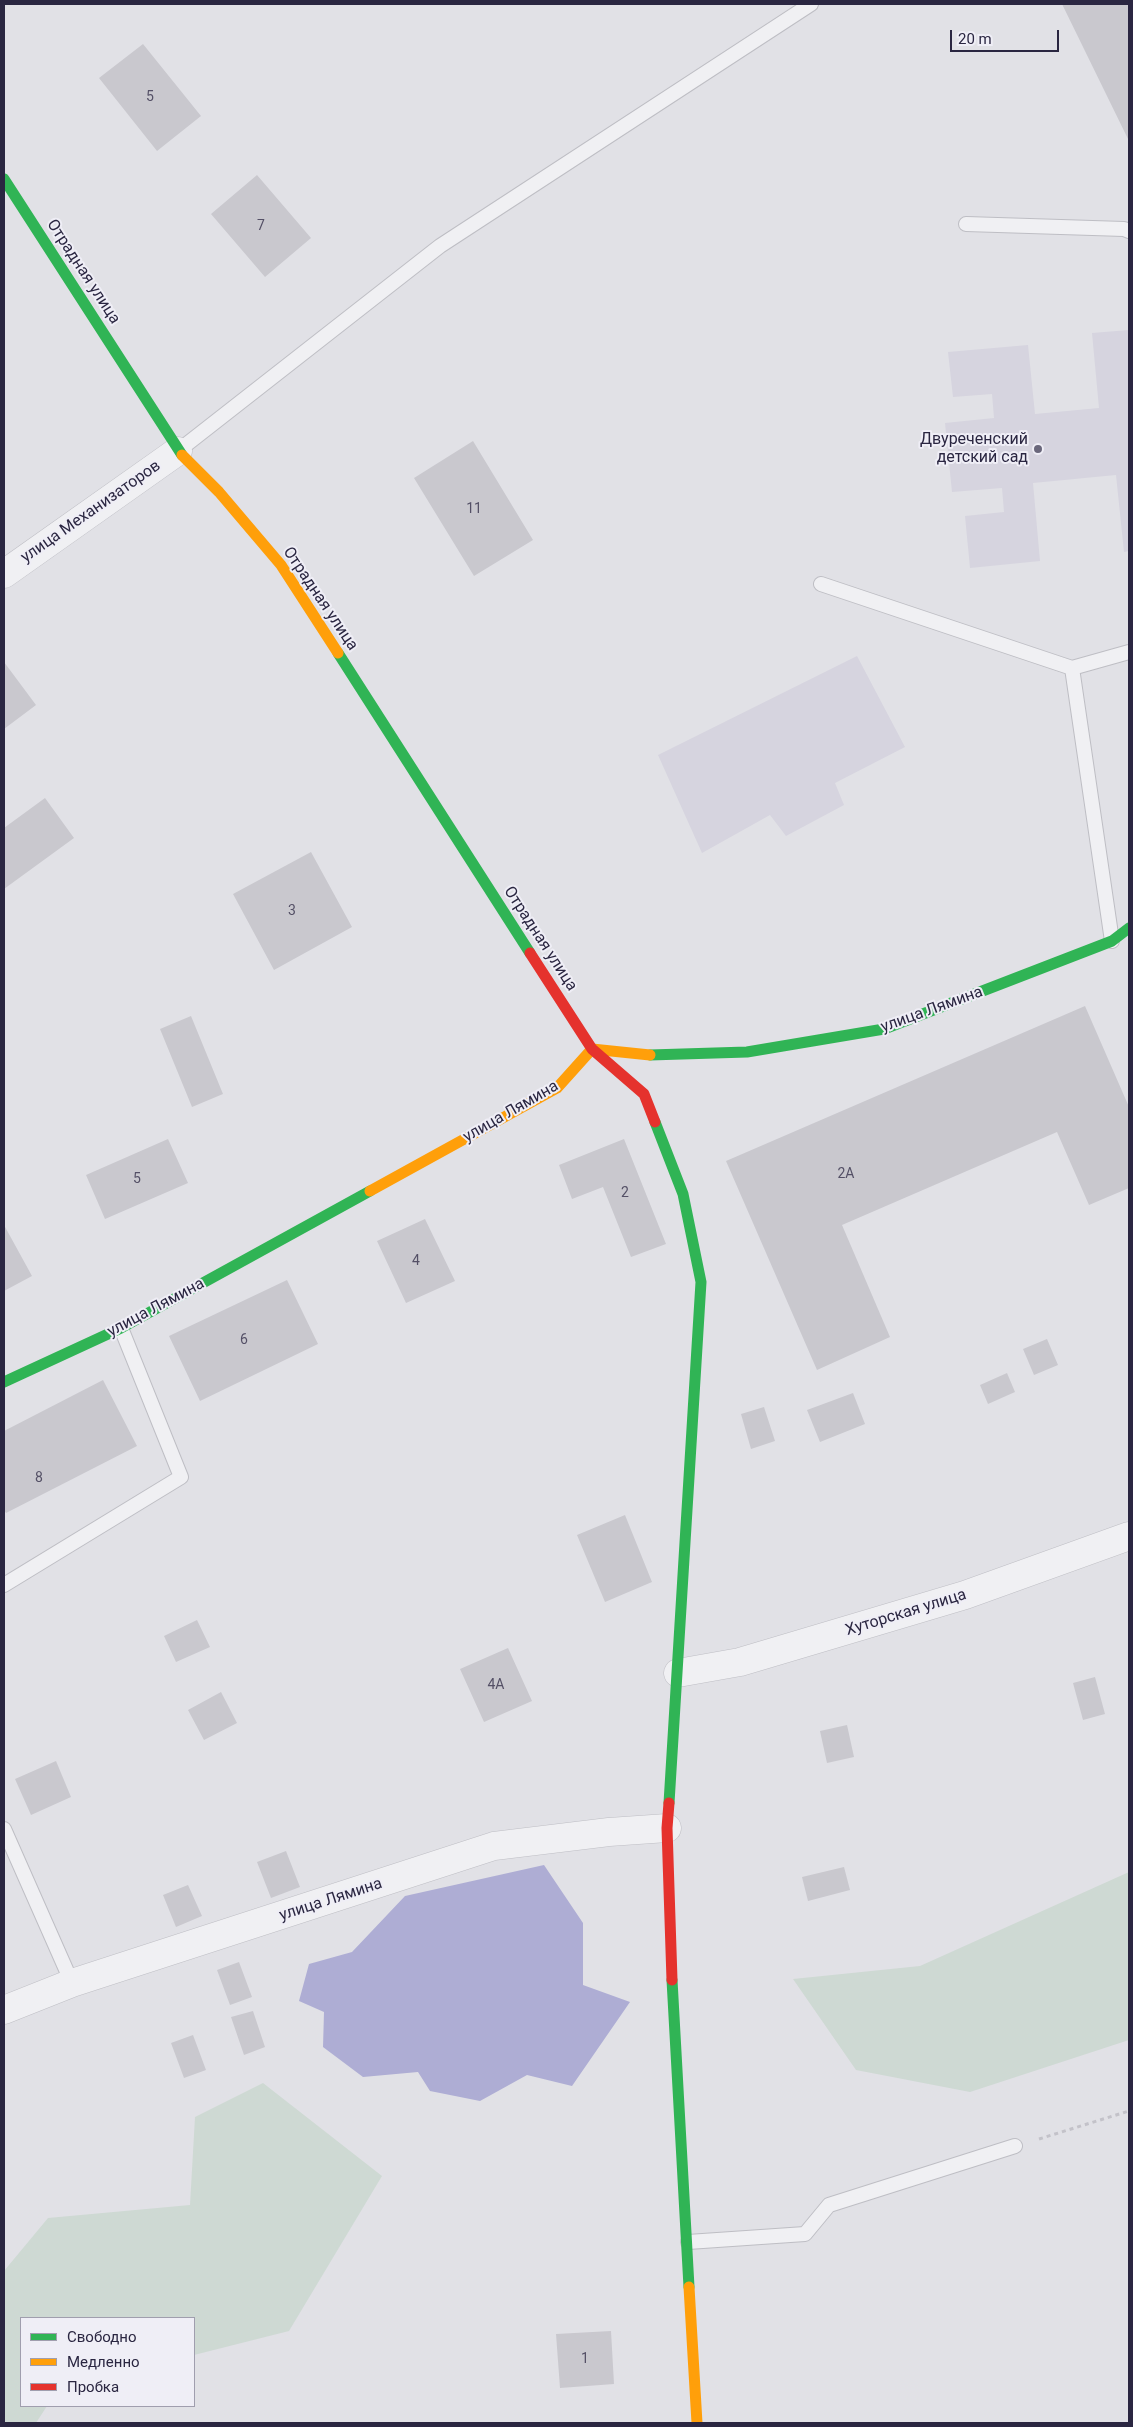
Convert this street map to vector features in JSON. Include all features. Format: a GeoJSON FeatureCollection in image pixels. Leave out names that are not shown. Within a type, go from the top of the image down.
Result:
{"type":"FeatureCollection","features":[{"type":"Feature","properties":{"kind":"street","name":"Отрадная улица"},"geometry":{"type":"LineString","coordinates":[[4,179],[178,451],[219,492],[280,565],[592,1049],[644,1094],[682,1194],[701,1282],[667,1828],[672,1982],[698,2423]]}},
{"type":"Feature","properties":{"kind":"street","name":"улица Механизаторов"},"geometry":{"type":"LineString","coordinates":[[4,574],[178,451]]}},
{"type":"Feature","properties":{"kind":"street","name":"улица Лямина"},"geometry":{"type":"LineString","coordinates":[[4,1382],[121,1328],[557,1088],[592,1049],[651,1055],[747,1052],[884,1029],[1112,941],[1129,928]]}},
{"type":"Feature","properties":{"kind":"street","name":"Хуторская улица"},"geometry":{"type":"LineString","coordinates":[[678,1673],[740,1662],[965,1596],[1129,1536]]}},
{"type":"Feature","properties":{"kind":"street","name":"улица Лямина"},"geometry":{"type":"LineString","coordinates":[[4,2010],[72,1983],[494,1846],[609,1832],[667,1828]]}},
{"type":"Feature","properties":{"kind":"lane"},"geometry":{"type":"LineString","coordinates":[[178,451],[440,246],[811,4]]}},
{"type":"Feature","properties":{"kind":"lane"},"geometry":{"type":"LineString","coordinates":[[966,224],[1129,231]]}},
{"type":"Feature","properties":{"kind":"lane"},"geometry":{"type":"LineString","coordinates":[[821,584],[1072,668],[1129,652]]}},
{"type":"Feature","properties":{"kind":"lane"},"geometry":{"type":"LineString","coordinates":[[1072,668],[1112,941]]}},
{"type":"Feature","properties":{"kind":"lane"},"geometry":{"type":"LineString","coordinates":[[4,1585],[181,1477],[121,1328]]}},
{"type":"Feature","properties":{"kind":"lane"},"geometry":{"type":"LineString","coordinates":[[4,1829],[72,1983]]}},
{"type":"Feature","properties":{"kind":"lane"},"geometry":{"type":"LineString","coordinates":[[688,2242],[805,2234],[829,2205],[1014,2146]]}},
{"type":"Feature","properties":{"kind":"path"},"geometry":{"type":"LineString","coordinates":[[1014,2146],[1129,2112]]}},
{"type":"Feature","properties":{"kind":"shaded area","name":"Двуреченский детский сад"},"geometry":{"type":"Polygon","coordinates":[[[1129,330],[1129,551],[1124,552],[1116,475],[1033,483],[1040,561],[970,568],[965,516],[1004,512],[1002,488],[952,492],[945,423],[994,418],[992,394],[953,397],[948,352],[1028,345],[1035,414],[1099,408],[1092,333],[1129,330]]]}},
{"type":"Feature","properties":{"kind":"shaded area"},"geometry":{"type":"Polygon","coordinates":[[[857,656],[905,747],[835,783],[844,805],[786,836],[770,815],[702,853],[658,755],[857,656]]]}},
{"type":"Feature","properties":{"kind":"shaded area"},"geometry":{"type":"Polygon","coordinates":[[[1129,1872],[1129,2040],[970,2092],[856,2070],[793,1979],[920,1966],[1129,1872]]]}},
{"type":"Feature","properties":{"kind":"shaded area"},"geometry":{"type":"Polygon","coordinates":[[[263,2083],[382,2176],[289,2331],[195,2355],[195,2317],[20,2317],[20,2407],[46,2407],[36,2423],[4,2423],[4,2271],[48,2218],[190,2205],[195,2117],[263,2083]]]}},
{"type":"Feature","properties":{"kind":"water"},"geometry":{"type":"Polygon","coordinates":[[[544,1865],[583,1923],[583,1985],[630,2002],[572,2086],[527,2075],[480,2101],[430,2091],[418,2072],[363,2077],[323,2047],[324,2012],[299,2001],[309,1964],[352,1952],[405,1896],[544,1865]]]}},
{"type":"Feature","properties":{"kind":"building"},"geometry":{"type":"Polygon","coordinates":[[[1062,4],[1129,4],[1129,141],[1062,4]]]}},
{"type":"Feature","properties":{"kind":"building"},"geometry":{"type":"Polygon","coordinates":[[[143,44],[201,116],[157,151],[99,78],[143,44]]]}},
{"type":"Feature","properties":{"kind":"building"},"geometry":{"type":"Polygon","coordinates":[[[257,175],[311,238],[265,277],[211,214],[257,175]]]}},
{"type":"Feature","properties":{"kind":"building"},"geometry":{"type":"Polygon","coordinates":[[[473,441],[533,540],[474,576],[414,478],[473,441]]]}},
{"type":"Feature","properties":{"kind":"building"},"geometry":{"type":"Polygon","coordinates":[[[4,662],[36,705],[4,729],[4,662]]]}},
{"type":"Feature","properties":{"kind":"building"},"geometry":{"type":"Polygon","coordinates":[[[45,798],[74,838],[4,889],[4,828],[45,798]]]}},
{"type":"Feature","properties":{"kind":"building"},"geometry":{"type":"Polygon","coordinates":[[[311,852],[352,927],[274,970],[233,894],[311,852]]]}},
{"type":"Feature","properties":{"kind":"building"},"geometry":{"type":"Polygon","coordinates":[[[1085,1006],[1129,1107],[1129,1188],[1089,1205],[1057,1132],[842,1225],[890,1337],[817,1370],[726,1161],[1085,1006]]]}},
{"type":"Feature","properties":{"kind":"building"},"geometry":{"type":"Polygon","coordinates":[[[191,1016],[223,1094],[192,1107],[160,1029],[191,1016]]]}},
{"type":"Feature","properties":{"kind":"building"},"geometry":{"type":"Polygon","coordinates":[[[168,1139],[188,1183],[105,1219],[86,1175],[168,1139]]]}},
{"type":"Feature","properties":{"kind":"building"},"geometry":{"type":"Polygon","coordinates":[[[624,1139],[666,1244],[631,1257],[603,1187],[572,1199],[559,1165],[624,1139]]]}},
{"type":"Feature","properties":{"kind":"building"},"geometry":{"type":"Polygon","coordinates":[[[425,1219],[455,1281],[406,1303],[377,1241],[425,1219]]]}},
{"type":"Feature","properties":{"kind":"building"},"geometry":{"type":"Polygon","coordinates":[[[4,1225],[32,1276],[4,1291],[4,1225]]]}},
{"type":"Feature","properties":{"kind":"building"},"geometry":{"type":"Polygon","coordinates":[[[287,1280],[318,1344],[200,1401],[169,1336],[287,1280]]]}},
{"type":"Feature","properties":{"kind":"building"},"geometry":{"type":"Polygon","coordinates":[[[1047,1339],[1058,1365],[1034,1375],[1023,1349],[1047,1339]]]}},
{"type":"Feature","properties":{"kind":"building"},"geometry":{"type":"Polygon","coordinates":[[[1007,1373],[1015,1392],[988,1404],[980,1385],[1007,1373]]]}},
{"type":"Feature","properties":{"kind":"building"},"geometry":{"type":"Polygon","coordinates":[[[103,1380],[137,1446],[6,1513],[4,1510],[4,1431],[103,1380]]]}},
{"type":"Feature","properties":{"kind":"building"},"geometry":{"type":"Polygon","coordinates":[[[853,1393],[865,1424],[820,1442],[807,1410],[853,1393]]]}},
{"type":"Feature","properties":{"kind":"building"},"geometry":{"type":"Polygon","coordinates":[[[764,1407],[775,1441],[751,1449],[741,1414],[764,1407]]]}},
{"type":"Feature","properties":{"kind":"building"},"geometry":{"type":"Polygon","coordinates":[[[625,1515],[652,1582],[605,1602],[577,1535],[625,1515]]]}},
{"type":"Feature","properties":{"kind":"building"},"geometry":{"type":"Polygon","coordinates":[[[197,1620],[210,1647],[176,1662],[164,1636],[197,1620]]]}},
{"type":"Feature","properties":{"kind":"building"},"geometry":{"type":"Polygon","coordinates":[[[508,1648],[532,1701],[484,1722],[460,1669],[508,1648]]]}},
{"type":"Feature","properties":{"kind":"building"},"geometry":{"type":"Polygon","coordinates":[[[1095,1677],[1105,1714],[1083,1720],[1073,1683],[1095,1677]]]}},
{"type":"Feature","properties":{"kind":"building"},"geometry":{"type":"Polygon","coordinates":[[[221,1692],[237,1723],[204,1740],[188,1710],[221,1692]]]}},
{"type":"Feature","properties":{"kind":"building"},"geometry":{"type":"Polygon","coordinates":[[[847,1725],[854,1757],[827,1763],[820,1731],[847,1725]]]}},
{"type":"Feature","properties":{"kind":"building"},"geometry":{"type":"Polygon","coordinates":[[[56,1761],[71,1797],[31,1815],[15,1779],[56,1761]]]}},
{"type":"Feature","properties":{"kind":"building"},"geometry":{"type":"Polygon","coordinates":[[[286,1851],[300,1887],[271,1898],[257,1862],[286,1851]]]}},
{"type":"Feature","properties":{"kind":"building"},"geometry":{"type":"Polygon","coordinates":[[[844,1867],[850,1890],[808,1901],[802,1877],[844,1867]]]}},
{"type":"Feature","properties":{"kind":"building"},"geometry":{"type":"Polygon","coordinates":[[[188,1885],[202,1916],[176,1927],[163,1895],[188,1885]]]}},
{"type":"Feature","properties":{"kind":"building"},"geometry":{"type":"Polygon","coordinates":[[[239,1962],[252,1997],[230,2005],[217,1970],[239,1962]]]}},
{"type":"Feature","properties":{"kind":"building"},"geometry":{"type":"Polygon","coordinates":[[[253,2011],[265,2047],[244,2055],[231,2017],[253,2011]]]}},
{"type":"Feature","properties":{"kind":"building"},"geometry":{"type":"Polygon","coordinates":[[[193,2035],[206,2070],[184,2078],[171,2043],[193,2035]]]}},
{"type":"Feature","properties":{"kind":"building"},"geometry":{"type":"Polygon","coordinates":[[[611,2331],[614,2384],[560,2388],[556,2334],[611,2331]]]}},
{"type":"Feature","properties":{"kind":"traffic: fast"},"geometry":{"type":"LineString","coordinates":[[4,179],[182,455]]}},
{"type":"Feature","properties":{"kind":"traffic: fast"},"geometry":{"type":"LineString","coordinates":[[338,653],[530,953]]}},
{"type":"Feature","properties":{"kind":"traffic: fast"},"geometry":{"type":"LineString","coordinates":[[650,1055],[747,1052],[884,1029],[1112,941],[1129,928]]}},
{"type":"Feature","properties":{"kind":"traffic: fast"},"geometry":{"type":"LineString","coordinates":[[655,1122],[683,1194],[701,1282],[669,1803]]}},
{"type":"Feature","properties":{"kind":"traffic: fast"},"geometry":{"type":"LineString","coordinates":[[4,1382],[121,1328],[370,1191]]}},
{"type":"Feature","properties":{"kind":"traffic: fast"},"geometry":{"type":"LineString","coordinates":[[672,1980],[689,2287]]}},
{"type":"Feature","properties":{"kind":"traffic: slow"},"geometry":{"type":"LineString","coordinates":[[182,455],[219,492],[281,565],[338,653]]}},
{"type":"Feature","properties":{"kind":"traffic: slow"},"geometry":{"type":"LineString","coordinates":[[370,1191],[557,1088],[592,1049],[650,1055]]}},
{"type":"Feature","properties":{"kind":"traffic: slow"},"geometry":{"type":"LineString","coordinates":[[689,2287],[697,2423]]}},
{"type":"Feature","properties":{"kind":"traffic: jam"},"geometry":{"type":"LineString","coordinates":[[530,953],[592,1049],[644,1094],[655,1122]]}},
{"type":"Feature","properties":{"kind":"traffic: jam"},"geometry":{"type":"LineString","coordinates":[[669,1803],[667,1828],[672,1980]]}},
{"type":"Feature","properties":{"kind":"place","name":"Двуреченский детский сад"},"geometry":{"type":"Point","coordinates":[1038,449]}}]}
